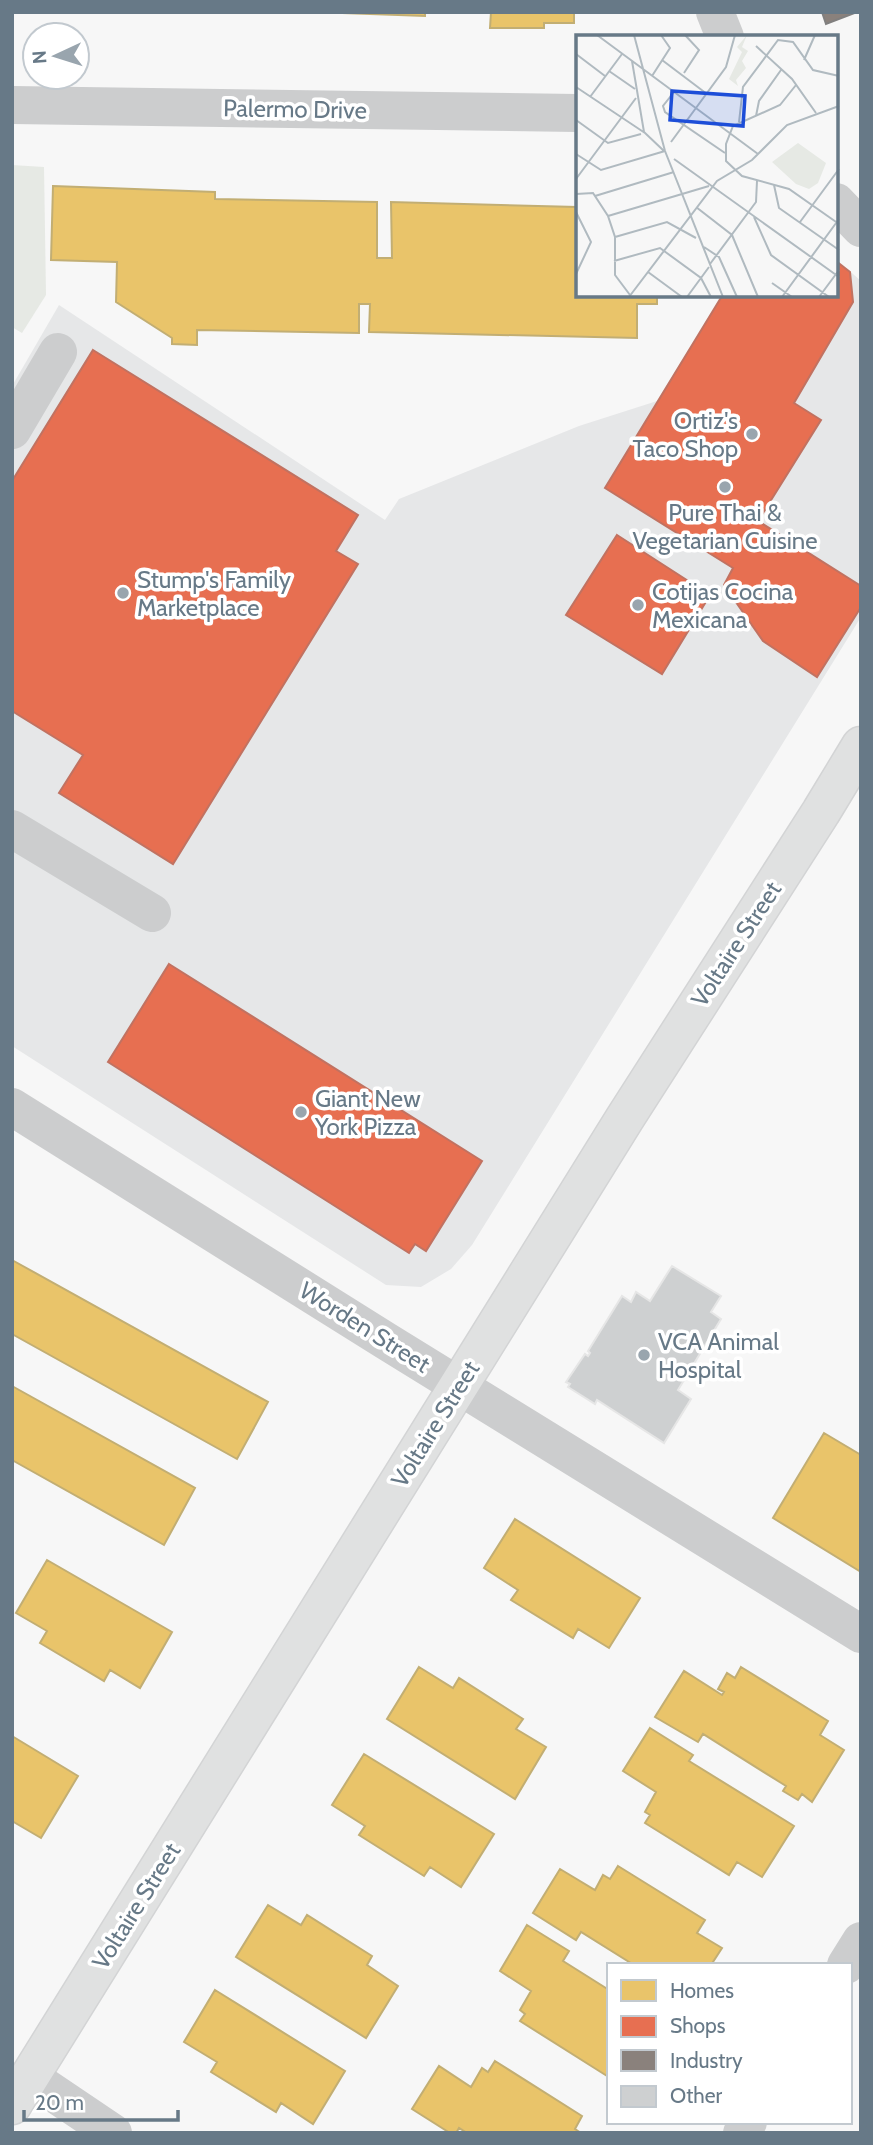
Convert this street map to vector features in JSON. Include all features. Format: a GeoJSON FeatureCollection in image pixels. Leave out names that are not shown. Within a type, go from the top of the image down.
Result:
{"type":"FeatureCollection","features":[{"type":"Feature","properties":{"kind":"main road","name":"Voltaire Street"},"geometry":{"type":"LineString","coordinates":[[21,2091],[625,1118],[861,746]]}},
{"type":"Feature","properties":{"kind":"street"},"geometry":{"type":"LineString","coordinates":[[715,12],[725,35]]}},
{"type":"Feature","properties":{"kind":"street","name":"Palermo Drive"},"geometry":{"type":"LineString","coordinates":[[12,105],[576,113]]}},
{"type":"Feature","properties":{"kind":"street"},"geometry":{"type":"LineString","coordinates":[[838,204],[861,228]]}},
{"type":"Feature","properties":{"kind":"street"},"geometry":{"type":"LineString","coordinates":[[12,430],[58,352]]}},
{"type":"Feature","properties":{"kind":"street"},"geometry":{"type":"LineString","coordinates":[[12,829],[152,914]]}},
{"type":"Feature","properties":{"kind":"street","name":"Worden Street"},"geometry":{"type":"LineString","coordinates":[[13,1109],[861,1634]]}},
{"type":"Feature","properties":{"kind":"street"},"geometry":{"type":"LineString","coordinates":[[847,1963],[861,1941]]}},
{"type":"Feature","properties":{"kind":"street"},"geometry":{"type":"LineString","coordinates":[[21,2091],[113,2133]]}},
{"type":"Feature","properties":{"kind":"shaded area"},"geometry":{"type":"Polygon","coordinates":[[[12,165],[44,167],[46,295],[22,333],[12,327],[12,165]]]}},
{"type":"Feature","properties":{"kind":"shaded area"},"geometry":{"type":"Polygon","coordinates":[[[838,261],[861,281],[861,617],[472,1245],[451,1269],[421,1287],[386,1285],[12,1046],[12,386],[59,305],[385,520],[399,499],[579,426],[657,401],[721,298],[838,298],[838,261]]]}},
{"type":"Feature","properties":{"kind":"building: Homes"},"geometry":{"type":"Polygon","coordinates":[[[314,12],[425,12],[425,16],[314,12]]]}},
{"type":"Feature","properties":{"kind":"building: Homes"},"geometry":{"type":"Polygon","coordinates":[[[491,12],[574,12],[574,23],[544,23],[544,28],[490,28],[491,12]]]}},
{"type":"Feature","properties":{"kind":"building: Homes"},"geometry":{"type":"Polygon","coordinates":[[[53,186],[215,192],[215,199],[377,202],[377,258],[392,258],[391,202],[576,207],[576,298],[657,298],[657,304],[637,304],[637,338],[369,332],[370,304],[359,304],[359,333],[197,330],[197,345],[172,344],[172,338],[116,302],[117,262],[51,260],[53,186]]]}},
{"type":"Feature","properties":{"kind":"building: Homes"},"geometry":{"type":"Polygon","coordinates":[[[12,1260],[268,1402],[237,1459],[12,1334],[12,1260]]]}},
{"type":"Feature","properties":{"kind":"building: Homes"},"geometry":{"type":"Polygon","coordinates":[[[12,1386],[195,1488],[164,1545],[12,1460],[12,1386]]]}},
{"type":"Feature","properties":{"kind":"building: Homes"},"geometry":{"type":"Polygon","coordinates":[[[824,1433],[861,1455],[861,1572],[773,1518],[824,1433]]]}},
{"type":"Feature","properties":{"kind":"building: Homes"},"geometry":{"type":"Polygon","coordinates":[[[515,1519],[640,1598],[609,1648],[578,1629],[573,1638],[511,1600],[518,1590],[484,1568],[515,1519]]]}},
{"type":"Feature","properties":{"kind":"building: Homes"},"geometry":{"type":"Polygon","coordinates":[[[47,1560],[172,1632],[140,1688],[110,1670],[104,1681],[40,1643],[47,1631],[16,1613],[47,1560]]]}},
{"type":"Feature","properties":{"kind":"building: Homes"},"geometry":{"type":"Polygon","coordinates":[[[419,1667],[453,1688],[459,1678],[523,1719],[516,1729],[546,1747],[515,1799],[387,1719],[419,1667]]]}},
{"type":"Feature","properties":{"kind":"building: Homes"},"geometry":{"type":"Polygon","coordinates":[[[741,1667],[828,1721],[820,1735],[844,1750],[812,1802],[802,1794],[798,1800],[783,1791],[786,1786],[703,1734],[698,1742],[655,1717],[684,1671],[722,1695],[724,1692],[718,1689],[727,1673],[735,1678],[741,1667]]]}},
{"type":"Feature","properties":{"kind":"building: Homes"},"geometry":{"type":"Polygon","coordinates":[[[650,1728],[693,1755],[689,1761],[794,1826],[762,1877],[737,1862],[729,1875],[645,1823],[650,1815],[645,1812],[656,1792],[623,1771],[650,1728]]]}},
{"type":"Feature","properties":{"kind":"building: Homes"},"geometry":{"type":"Polygon","coordinates":[[[12,1736],[78,1776],[41,1838],[12,1821],[12,1736]]]}},
{"type":"Feature","properties":{"kind":"building: Homes"},"geometry":{"type":"Polygon","coordinates":[[[364,1754],[494,1834],[461,1887],[430,1867],[424,1876],[359,1835],[365,1826],[332,1805],[364,1754]]]}},
{"type":"Feature","properties":{"kind":"building: Homes"},"geometry":{"type":"Polygon","coordinates":[[[618,1866],[705,1920],[697,1933],[722,1948],[712,1963],[631,1963],[581,1932],[576,1940],[533,1913],[560,1869],[595,1890],[603,1875],[610,1879],[618,1866]]]}},
{"type":"Feature","properties":{"kind":"building: Homes"},"geometry":{"type":"Polygon","coordinates":[[[268,1905],[301,1925],[307,1915],[372,1956],[367,1965],[398,1986],[366,2038],[236,1957],[268,1905]]]}},
{"type":"Feature","properties":{"kind":"building: Homes"},"geometry":{"type":"Polygon","coordinates":[[[527,1925],[569,1951],[563,1961],[607,1989],[607,2076],[520,2021],[525,2014],[520,2010],[531,1991],[500,1971],[527,1925]]]}},
{"type":"Feature","properties":{"kind":"building: Homes"},"geometry":{"type":"Polygon","coordinates":[[[215,1990],[345,2071],[313,2124],[281,2103],[276,2112],[211,2072],[217,2062],[184,2042],[215,1990]]]}},
{"type":"Feature","properties":{"kind":"building: Homes"},"geometry":{"type":"Polygon","coordinates":[[[495,2061],[582,2116],[575,2129],[581,2133],[467,2133],[459,2128],[456,2133],[450,2133],[412,2109],[439,2066],[471,2087],[482,2068],[488,2072],[495,2061]]]}},
{"type":"Feature","properties":{"kind":"building: Shops"},"geometry":{"type":"Polygon","coordinates":[[[838,263],[850,272],[853,302],[794,403],[821,420],[758,521],[861,586],[861,607],[817,677],[763,641],[724,585],[733,568],[605,488],[721,298],[838,298],[838,263]]]}},
{"type":"Feature","properties":{"kind":"building: Shops"},"geometry":{"type":"Polygon","coordinates":[[[93,350],[358,515],[336,551],[358,564],[173,864],[59,793],[83,755],[12,711],[12,481],[93,350]]]}},
{"type":"Feature","properties":{"kind":"building: Shops","name":"Cotijas Cocina Mexicana"},"geometry":{"type":"Polygon","coordinates":[[[617,535],[710,595],[662,674],[566,615],[617,535]]]}},
{"type":"Feature","properties":{"kind":"building: Shops"},"geometry":{"type":"Polygon","coordinates":[[[169,964],[482,1161],[426,1251],[415,1244],[409,1253],[108,1062],[169,964]]]}},
{"type":"Feature","properties":{"kind":"building: Industry"},"geometry":{"type":"Polygon","coordinates":[[[822,12],[857,12],[826,24],[822,12]]]}},
{"type":"Feature","properties":{"kind":"building: Other","name":"VCA Animal Hospital"},"geometry":{"type":"Polygon","coordinates":[[[672,1266],[721,1296],[711,1312],[721,1319],[678,1390],[691,1399],[664,1443],[597,1400],[595,1404],[568,1387],[570,1384],[566,1382],[585,1354],[588,1356],[590,1353],[588,1351],[622,1296],[631,1302],[636,1292],[650,1301],[672,1266]]]}},
{"type":"Feature","properties":{"kind":"place","name":"Ortiz's Taco Shop"},"geometry":{"type":"Point","coordinates":[752,434]}},
{"type":"Feature","properties":{"kind":"place","name":"Pure Thai & Vegetarian Cuisine"},"geometry":{"type":"Point","coordinates":[725,487]}},
{"type":"Feature","properties":{"kind":"place","name":"Stump's Family Marketplace"},"geometry":{"type":"Point","coordinates":[123,593]}},
{"type":"Feature","properties":{"kind":"place","name":"Cotijas Cocina Mexicana"},"geometry":{"type":"Point","coordinates":[638,605]}},
{"type":"Feature","properties":{"kind":"place","name":"Giant New York Pizza"},"geometry":{"type":"Point","coordinates":[301,1112]}},
{"type":"Feature","properties":{"kind":"place","name":"VCA Animal Hospital"},"geometry":{"type":"Point","coordinates":[644,1355]}}]}
